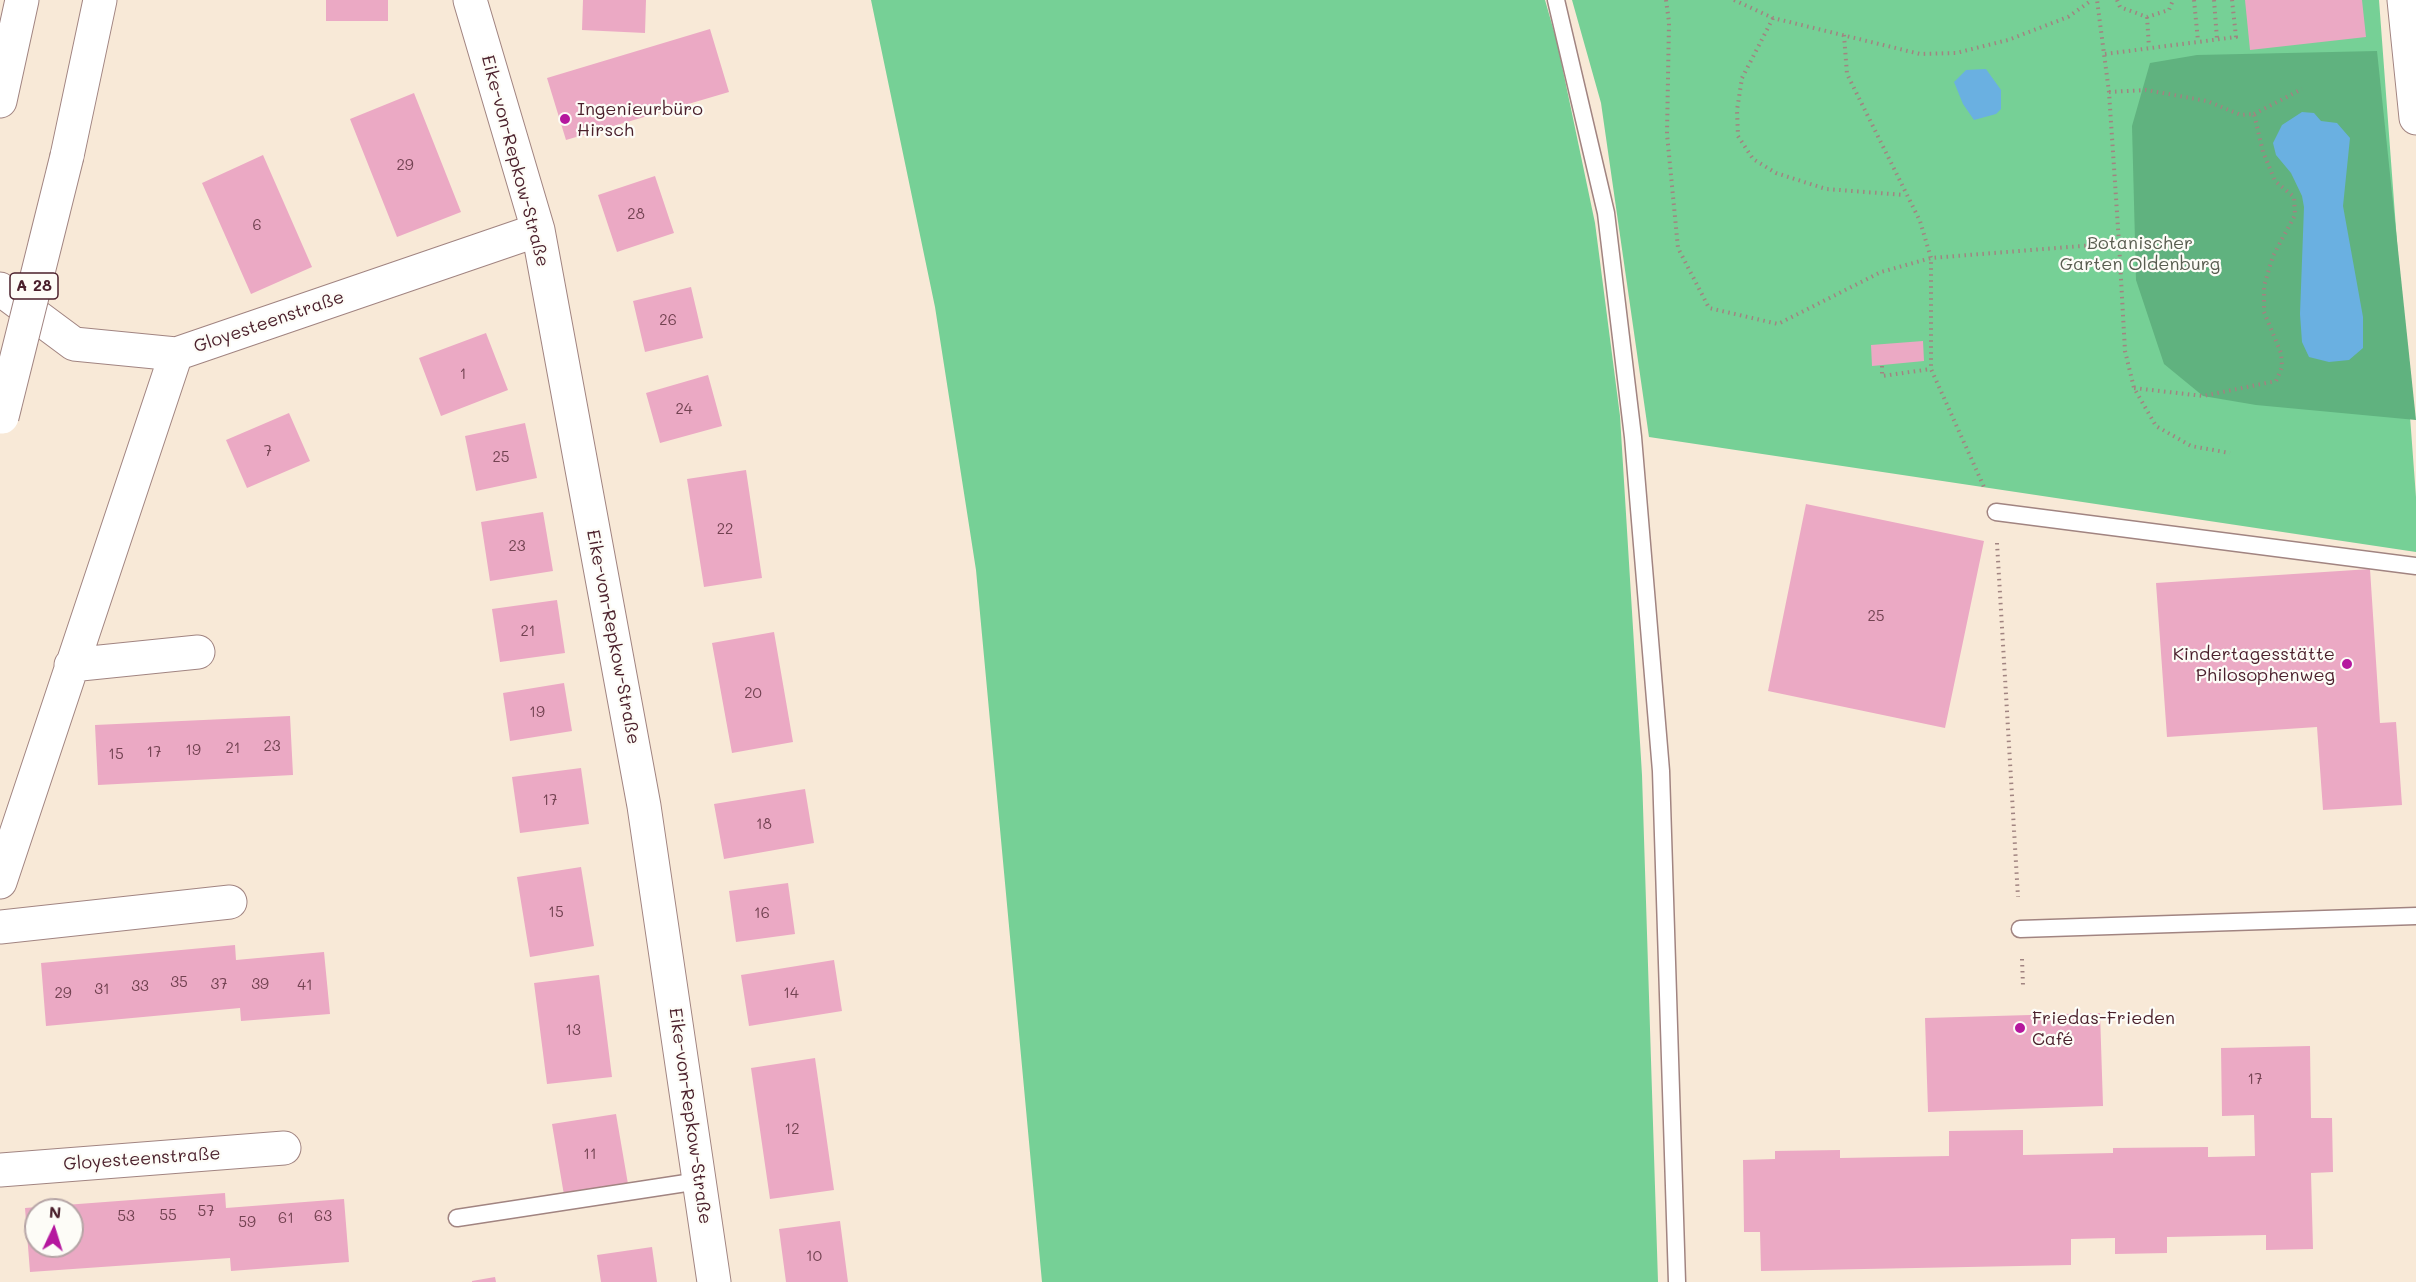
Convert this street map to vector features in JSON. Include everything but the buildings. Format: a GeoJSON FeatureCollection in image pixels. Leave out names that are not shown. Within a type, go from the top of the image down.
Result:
{"type":"FeatureCollection","features":[{"type":"Feature","properties":{"kind":"main road"},"geometry":{"type":"LineString","coordinates":[[0,101],[22,0]]}},
{"type":"Feature","properties":{"kind":"main road","name":"A 28"},"geometry":{"type":"LineString","coordinates":[[1,420],[67,156],[100,0]]}},
{"type":"Feature","properties":{"kind":"main road","name":"Eike-von-Repkow-Straße"},"geometry":{"type":"LineString","coordinates":[[470,0],[538,230],[644,806],[714,1282]]}},
{"type":"Feature","properties":{"kind":"main road"},"geometry":{"type":"LineString","coordinates":[[2404,0],[2416,117]]}},
{"type":"Feature","properties":{"kind":"main road","name":"Gloyesteenstraße"},"geometry":{"type":"LineString","coordinates":[[0,882],[176,354],[538,230]]}},
{"type":"Feature","properties":{"kind":"main road"},"geometry":{"type":"LineString","coordinates":[[0,289],[74,344],[176,354]]}},
{"type":"Feature","properties":{"kind":"main road"},"geometry":{"type":"LineString","coordinates":[[71,665],[198,652]]}},
{"type":"Feature","properties":{"kind":"main road"},"geometry":{"type":"LineString","coordinates":[[0,927],[230,902]]}},
{"type":"Feature","properties":{"kind":"main road","name":"Gloyesteenstraße"},"geometry":{"type":"LineString","coordinates":[[0,1170],[284,1148]]}},
{"type":"Feature","properties":{"kind":"lane"},"geometry":{"type":"LineString","coordinates":[[1556,0],[1606,213],[1633,438],[1661,771],[1677,1282]]}},
{"type":"Feature","properties":{"kind":"lane"},"geometry":{"type":"LineString","coordinates":[[1996,512],[2416,566]]}},
{"type":"Feature","properties":{"kind":"lane"},"geometry":{"type":"LineString","coordinates":[[2020,929],[2416,916]]}},
{"type":"Feature","properties":{"kind":"lane"},"geometry":{"type":"LineString","coordinates":[[457,1218],[699,1180]]}},
{"type":"Feature","properties":{"kind":"path"},"geometry":{"type":"LineString","coordinates":[[1666,0],[1669,22],[1667,134],[1678,248],[1709,308],[1778,324],[1881,272],[1931,258],[2119,243]]}},
{"type":"Feature","properties":{"kind":"path"},"geometry":{"type":"LineString","coordinates":[[1734,0],[1773,18],[1920,54],[1956,53],[2008,40],[2068,17],[2092,0]]}},
{"type":"Feature","properties":{"kind":"path"},"geometry":{"type":"LineString","coordinates":[[2097,0],[2109,92],[2125,351],[2134,388],[2156,426],[2191,446],[2230,453]]}},
{"type":"Feature","properties":{"kind":"path"},"geometry":{"type":"LineString","coordinates":[[2117,0],[2120,7],[2147,18],[2169,10],[2173,0]]}},
{"type":"Feature","properties":{"kind":"path"},"geometry":{"type":"LineString","coordinates":[[2194,0],[2198,41]]}},
{"type":"Feature","properties":{"kind":"path"},"geometry":{"type":"LineString","coordinates":[[2214,0],[2217,39]]}},
{"type":"Feature","properties":{"kind":"path"},"geometry":{"type":"LineString","coordinates":[[2105,54],[2236,37],[2232,0]]}},
{"type":"Feature","properties":{"kind":"path"},"geometry":{"type":"LineString","coordinates":[[1773,18],[1742,78],[1740,88],[1737,110],[1738,136],[1753,159],[1776,174],[1826,189],[1905,195]]}},
{"type":"Feature","properties":{"kind":"path"},"geometry":{"type":"LineString","coordinates":[[2147,18],[2149,47]]}},
{"type":"Feature","properties":{"kind":"path"},"geometry":{"type":"LineString","coordinates":[[1844,35],[1847,74],[1905,195],[1920,221],[1931,258],[1931,369],[1996,512],[2023,985]]}},
{"type":"Feature","properties":{"kind":"path"},"geometry":{"type":"LineString","coordinates":[[2109,92],[2146,90],[2207,101],[2241,115],[2253,114],[2302,89]]}},
{"type":"Feature","properties":{"kind":"path"},"geometry":{"type":"LineString","coordinates":[[2134,388],[2203,396],[2276,381],[2282,367],[2280,352],[2264,312],[2264,286],[2273,256],[2295,216],[2294,197],[2275,181],[2263,152],[2253,114]]}},
{"type":"Feature","properties":{"kind":"path"},"geometry":{"type":"LineString","coordinates":[[1882,366],[1882,376],[1931,369]]}},
{"type":"Feature","properties":{"kind":"green space"},"geometry":{"type":"Polygon","coordinates":[[[871,0],[1545,0],[1557,42],[1595,223],[1620,416],[1642,775],[1658,1282],[1042,1282],[976,570],[935,307],[871,0]]]}},
{"type":"Feature","properties":{"kind":"green space","name":"Botanischer Garten Oldenburg"},"geometry":{"type":"Polygon","coordinates":[[[1572,0],[2379,0],[2416,497],[2416,552],[1649,437],[1601,103],[1572,0]]]}},
{"type":"Feature","properties":{"kind":"green space"},"geometry":{"type":"Polygon","coordinates":[[[2377,51],[2416,420],[2256,405],[2203,396],[2164,364],[2136,280],[2132,126],[2150,63],[2197,55],[2377,51]]]}},
{"type":"Feature","properties":{"kind":"water"},"geometry":{"type":"Polygon","coordinates":[[[1986,69],[2001,90],[2001,109],[1996,114],[1974,120],[1963,104],[1954,82],[1966,70],[1986,69]]]}},
{"type":"Feature","properties":{"kind":"water"},"geometry":{"type":"Polygon","coordinates":[[[2302,112],[2314,113],[2321,121],[2337,123],[2350,138],[2343,206],[2363,317],[2363,348],[2349,360],[2329,362],[2309,357],[2302,342],[2300,314],[2304,207],[2302,196],[2291,173],[2276,155],[2273,143],[2282,125],[2302,112]]]}},
{"type":"Feature","properties":{"kind":"place","name":"Ingenieurbüro Hirsch"},"geometry":{"type":"Point","coordinates":[565,119]}},
{"type":"Feature","properties":{"kind":"place","name":"Kindertagesstätte Philosophenweg"},"geometry":{"type":"Point","coordinates":[2347,664]}},
{"type":"Feature","properties":{"kind":"place","name":"Friedas-Frieden Café"},"geometry":{"type":"Point","coordinates":[2020,1028]}}]}
